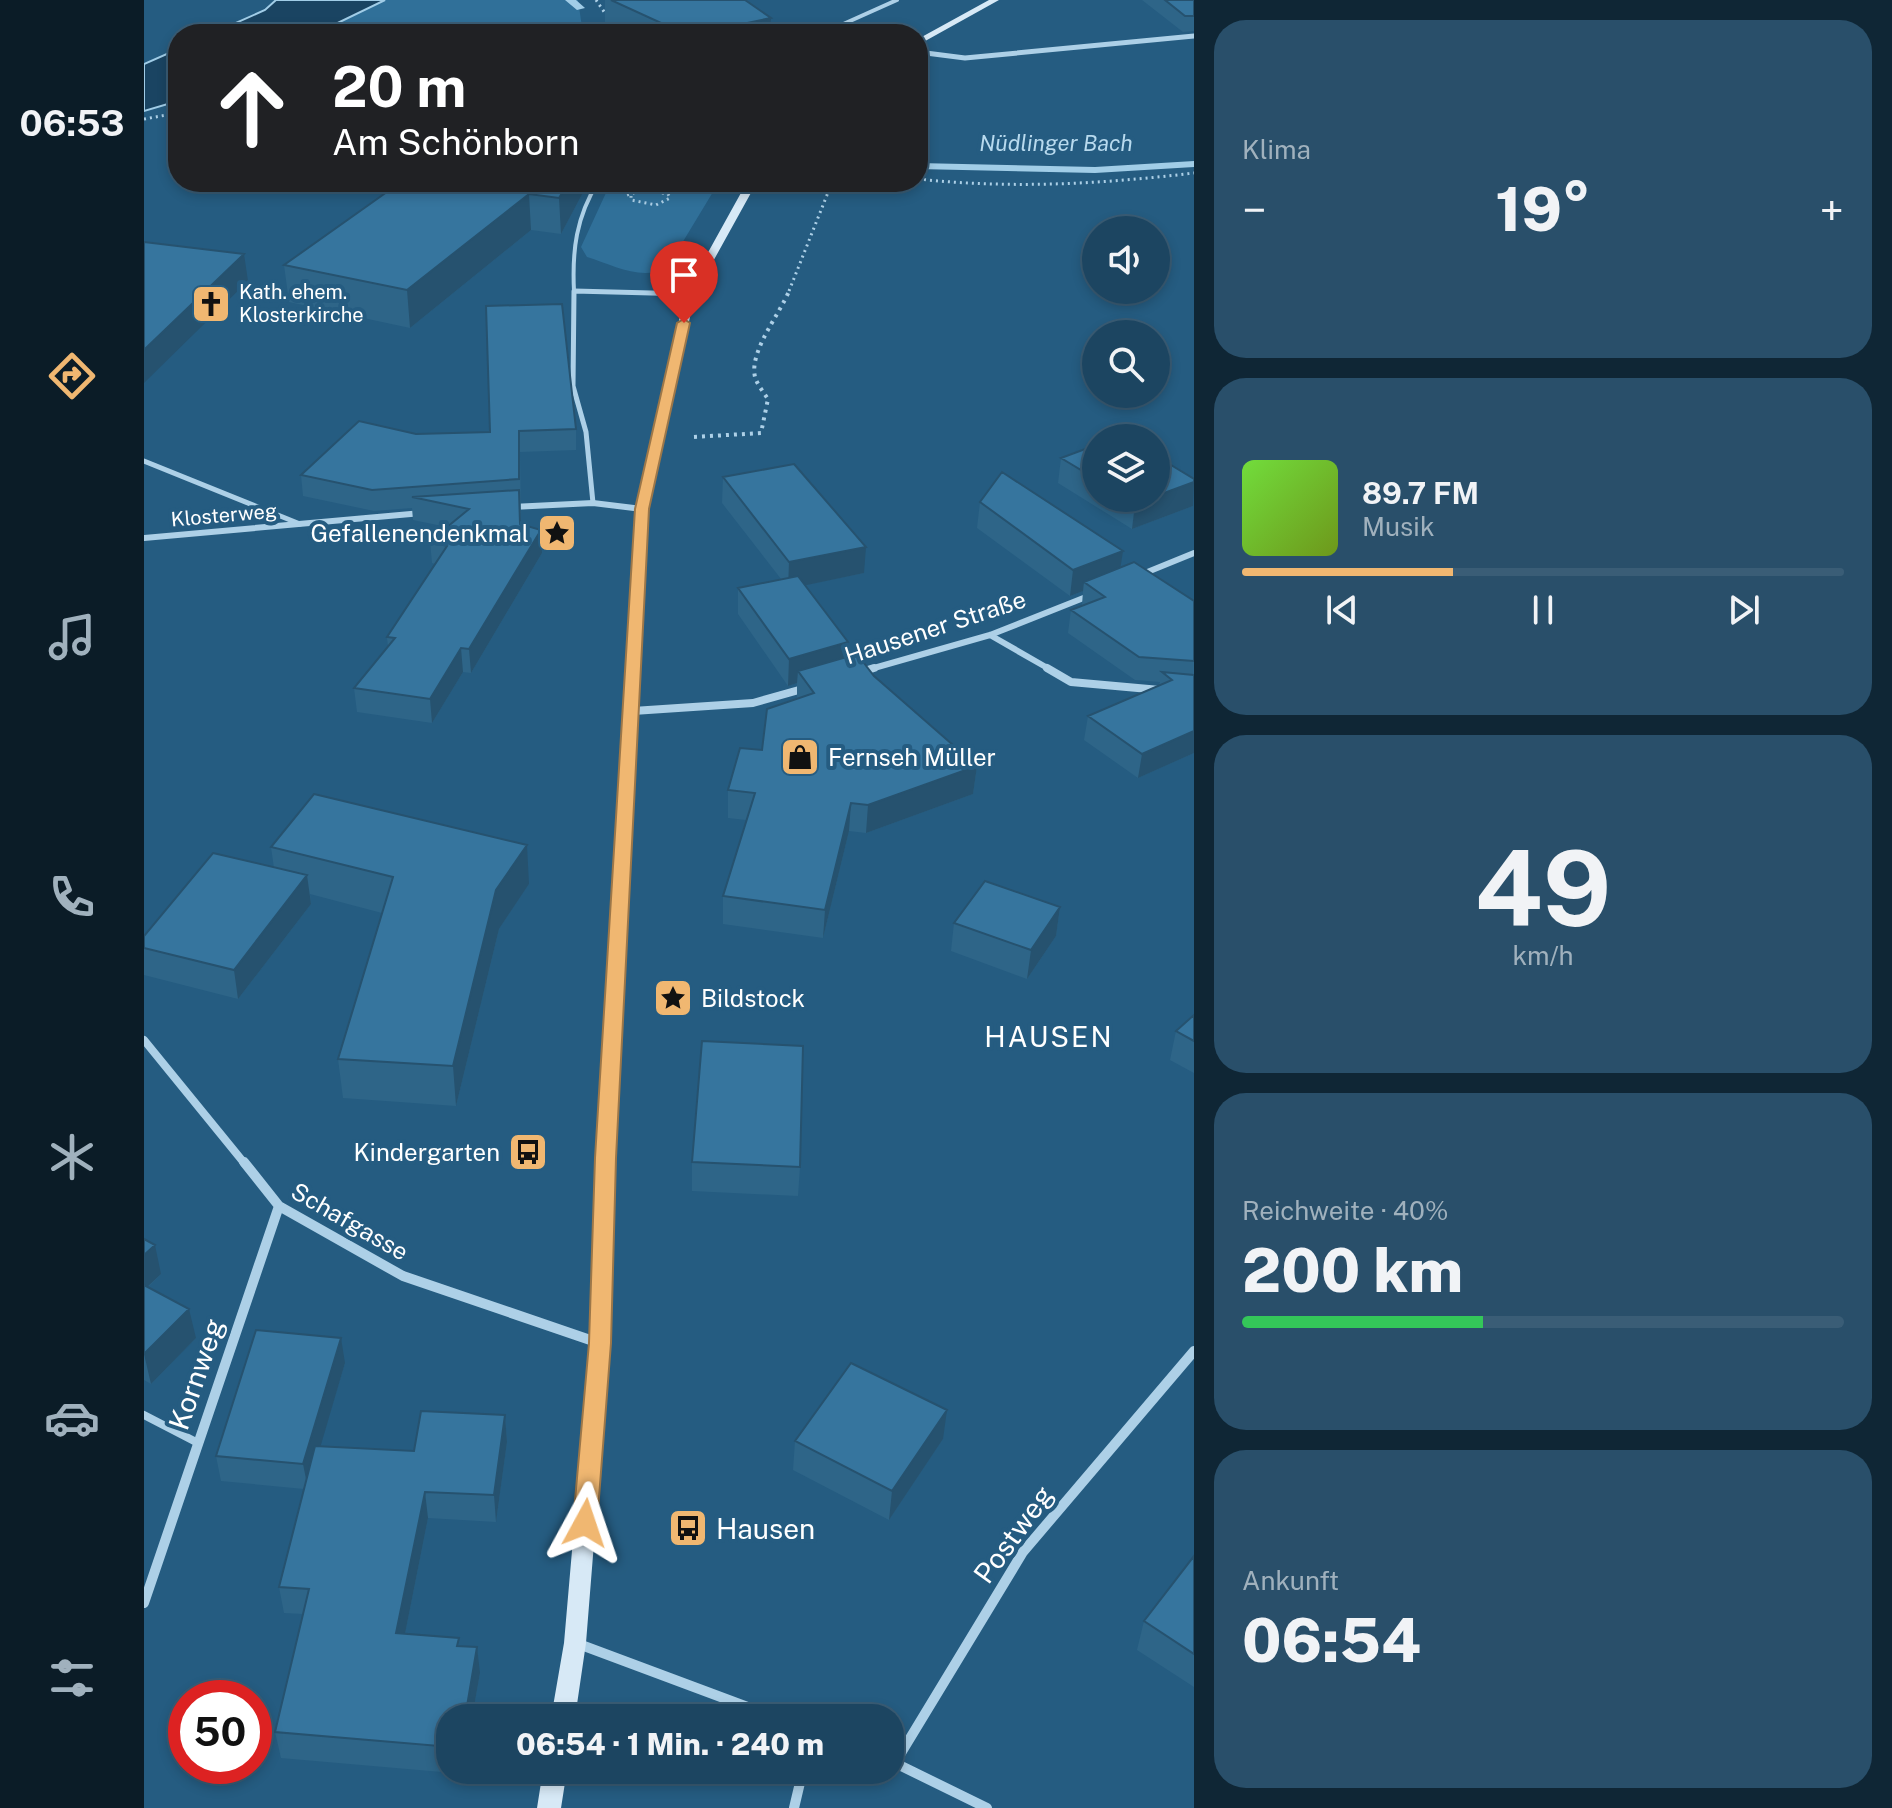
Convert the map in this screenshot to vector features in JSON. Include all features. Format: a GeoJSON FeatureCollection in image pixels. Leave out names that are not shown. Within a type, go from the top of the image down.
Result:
{"type":"FeatureCollection","features":[{"type":"Feature","properties":{"kind":"main road"},"geometry":{"type":"LineString","coordinates":[[928,37],[995,0]]}},
{"type":"Feature","properties":{"kind":"main road"},"geometry":{"type":"LineString","coordinates":[[565,1704],[575,1643],[600,1343],[606,1158],[642,509],[690,294],[746,192]]}},
{"type":"Feature","properties":{"kind":"main road"},"geometry":{"type":"LineString","coordinates":[[549,1808],[553,1784]]}},
{"type":"Feature","properties":{"kind":"street"},"geometry":{"type":"LineString","coordinates":[[928,53],[965,58],[1194,36]]}},
{"type":"Feature","properties":{"kind":"street"},"geometry":{"type":"LineString","coordinates":[[502,508],[593,503],[642,509]]}},
{"type":"Feature","properties":{"kind":"street","name":"Klosterweg"},"geometry":{"type":"LineString","coordinates":[[144,538],[426,513]]}},
{"type":"Feature","properties":{"kind":"street"},"geometry":{"type":"LineString","coordinates":[[1136,577],[1194,553]]}},
{"type":"Feature","properties":{"kind":"street","name":"Hausener Straße"},"geometry":{"type":"LineString","coordinates":[[857,673],[990,635],[1106,588]]}},
{"type":"Feature","properties":{"kind":"street"},"geometry":{"type":"LineString","coordinates":[[990,635],[1071,682],[1163,690]]}},
{"type":"Feature","properties":{"kind":"street"},"geometry":{"type":"LineString","coordinates":[[633,711],[753,703],[812,686]]}},
{"type":"Feature","properties":{"kind":"street","name":"Schafgasse"},"geometry":{"type":"LineString","coordinates":[[144,1040],[279,1206],[403,1276],[600,1343]]}},
{"type":"Feature","properties":{"kind":"street","name":"Kornweg"},"geometry":{"type":"LineString","coordinates":[[144,1603],[279,1206]]}},
{"type":"Feature","properties":{"kind":"street","name":"Postweg"},"geometry":{"type":"LineString","coordinates":[[904,1744],[1023,1552],[1194,1351]]}},
{"type":"Feature","properties":{"kind":"street"},"geometry":{"type":"LineString","coordinates":[[575,1643],[739,1704]]}},
{"type":"Feature","properties":{"kind":"street"},"geometry":{"type":"LineString","coordinates":[[904,1767],[987,1808]]}},
{"type":"Feature","properties":{"kind":"street"},"geometry":{"type":"LineString","coordinates":[[794,1808],[800,1784]]}},
{"type":"Feature","properties":{"kind":"lane"},"geometry":{"type":"LineString","coordinates":[[843,24],[897,0]]}},
{"type":"Feature","properties":{"kind":"lane"},"geometry":{"type":"LineString","coordinates":[[593,192],[576,223],[571,247],[573,386],[586,432],[593,503]]}},
{"type":"Feature","properties":{"kind":"lane"},"geometry":{"type":"LineString","coordinates":[[574,291],[690,294]]}},
{"type":"Feature","properties":{"kind":"lane"},"geometry":{"type":"LineString","coordinates":[[144,461],[301,524]]}},
{"type":"Feature","properties":{"kind":"lane"},"geometry":{"type":"LineString","coordinates":[[144,1415],[198,1443]]}},
{"type":"Feature","properties":{"kind":"path"},"geometry":{"type":"LineString","coordinates":[[596,0],[611,24]]}},
{"type":"Feature","properties":{"kind":"path"},"geometry":{"type":"LineString","coordinates":[[144,119],[168,115]]}},
{"type":"Feature","properties":{"kind":"path"},"geometry":{"type":"LineString","coordinates":[[928,180],[979,185],[1109,183],[1194,173]]}},
{"type":"Feature","properties":{"kind":"path"},"geometry":{"type":"LineString","coordinates":[[643,192],[631,196],[631,200],[646,205],[670,198],[664,192]]}},
{"type":"Feature","properties":{"kind":"path"},"geometry":{"type":"LineString","coordinates":[[657,439],[761,433],[768,399],[755,377],[757,350],[780,314],[828,192]]}},
{"type":"Feature","properties":{"kind":"shaded area"},"geometry":{"type":"Polygon","coordinates":[[[276,0],[385,0],[336,24],[234,24],[265,10],[276,0]]]}},
{"type":"Feature","properties":{"kind":"shaded area"},"geometry":{"type":"Polygon","coordinates":[[[385,0],[578,0],[582,24],[336,24],[385,0]]]}},
{"type":"Feature","properties":{"kind":"shaded area"},"geometry":{"type":"Polygon","coordinates":[[[168,53],[168,104],[144,111],[144,64],[168,53]]]}},
{"type":"Feature","properties":{"kind":"shaded area"},"geometry":{"type":"Polygon","coordinates":[[[606,192],[713,192],[667,268],[647,273],[627,270],[587,257],[581,247],[606,192]]]}},
{"type":"Feature","properties":{"kind":"building"},"geometry":{"type":"Polygon","coordinates":[[[611,0],[745,0],[771,18],[742,24],[663,24],[611,0]]]}},
{"type":"Feature","properties":{"kind":"building"},"geometry":{"type":"Polygon","coordinates":[[[1165,0],[1194,0],[1194,16],[1185,16],[1165,0]]]}},
{"type":"Feature","properties":{"kind":"building"},"geometry":{"type":"Polygon","coordinates":[[[387,192],[563,192],[559,198],[529,194],[407,290],[284,265],[387,192]]]}},
{"type":"Feature","properties":{"kind":"building"},"geometry":{"type":"Polygon","coordinates":[[[144,242],[244,254],[144,350],[144,242]]]}},
{"type":"Feature","properties":{"kind":"building"},"geometry":{"type":"Polygon","coordinates":[[[562,304],[576,429],[519,431],[519,479],[372,490],[301,475],[359,421],[416,434],[490,432],[486,306],[562,304]]]}},
{"type":"Feature","properties":{"kind":"building"},"geometry":{"type":"Polygon","coordinates":[[[1082,450],[1082,471],[1061,458],[1082,450]]]}},
{"type":"Feature","properties":{"kind":"building"},"geometry":{"type":"Polygon","coordinates":[[[794,464],[866,547],[789,562],[723,477],[794,464]]]}},
{"type":"Feature","properties":{"kind":"building"},"geometry":{"type":"Polygon","coordinates":[[[1170,464],[1194,479],[1194,482],[1170,491],[1170,464]]]}},
{"type":"Feature","properties":{"kind":"building"},"geometry":{"type":"Polygon","coordinates":[[[1002,472],[1123,551],[1073,570],[980,502],[1002,472]]]}},
{"type":"Feature","properties":{"kind":"building"},"geometry":{"type":"Polygon","coordinates":[[[519,490],[520,524],[541,530],[469,649],[461,648],[430,699],[354,688],[395,638],[387,637],[447,546],[430,541],[469,509],[412,497],[519,490]]]}},
{"type":"Feature","properties":{"kind":"building"},"geometry":{"type":"Polygon","coordinates":[[[1134,562],[1194,601],[1194,661],[1139,657],[1071,610],[1105,597],[1084,582],[1134,562]]]}},
{"type":"Feature","properties":{"kind":"building"},"geometry":{"type":"Polygon","coordinates":[[[798,576],[848,642],[789,659],[738,588],[798,576]]]}},
{"type":"Feature","properties":{"kind":"building"},"geometry":{"type":"Polygon","coordinates":[[[857,654],[874,676],[977,766],[868,805],[851,803],[825,910],[723,896],[755,793],[728,790],[740,748],[762,750],[767,709],[814,693],[798,671],[857,654]]]}},
{"type":"Feature","properties":{"kind":"building"},"geometry":{"type":"Polygon","coordinates":[[[1162,672],[1194,675],[1194,731],[1142,754],[1088,716],[1172,680],[1162,672]]]}},
{"type":"Feature","properties":{"kind":"building"},"geometry":{"type":"Polygon","coordinates":[[[314,794],[527,845],[496,890],[453,1066],[338,1059],[393,877],[271,847],[314,794]]]}},
{"type":"Feature","properties":{"kind":"building"},"geometry":{"type":"Polygon","coordinates":[[[213,853],[307,875],[234,970],[144,948],[144,936],[213,853]]]}},
{"type":"Feature","properties":{"kind":"building"},"geometry":{"type":"Polygon","coordinates":[[[985,881],[1060,907],[1031,950],[954,923],[985,881]]]}},
{"type":"Feature","properties":{"kind":"building"},"geometry":{"type":"Polygon","coordinates":[[[1194,1015],[1194,1041],[1176,1031],[1194,1015]]]}},
{"type":"Feature","properties":{"kind":"building"},"geometry":{"type":"Polygon","coordinates":[[[702,1041],[803,1046],[800,1167],[692,1162],[702,1041]]]}},
{"type":"Feature","properties":{"kind":"building"},"geometry":{"type":"Polygon","coordinates":[[[144,1239],[155,1245],[144,1255],[144,1239]]]}},
{"type":"Feature","properties":{"kind":"building"},"geometry":{"type":"Polygon","coordinates":[[[144,1285],[189,1309],[144,1354],[144,1285]]]}},
{"type":"Feature","properties":{"kind":"building"},"geometry":{"type":"Polygon","coordinates":[[[256,1330],[341,1338],[303,1464],[216,1456],[256,1330]]]}},
{"type":"Feature","properties":{"kind":"building"},"geometry":{"type":"Polygon","coordinates":[[[851,1363],[947,1410],[892,1491],[795,1441],[851,1363]]]}},
{"type":"Feature","properties":{"kind":"building"},"geometry":{"type":"Polygon","coordinates":[[[421,1411],[505,1415],[494,1495],[425,1492],[396,1633],[459,1638],[457,1646],[477,1647],[467,1704],[436,1704],[436,1746],[275,1732],[309,1589],[279,1587],[315,1446],[414,1451],[421,1411]]]}},
{"type":"Feature","properties":{"kind":"building"},"geometry":{"type":"Polygon","coordinates":[[[1194,1556],[1194,1654],[1144,1621],[1194,1556]]]}},
{"type":"Feature","properties":{"kind":"waterway"},"geometry":{"type":"LineString","coordinates":[[570,0],[580,8]]}},
{"type":"Feature","properties":{"kind":"waterway","name":"Nüdlinger Bach"},"geometry":{"type":"LineString","coordinates":[[928,166],[1095,170],[1194,164]]}},
{"type":"Feature","properties":{"kind":"place","name":"Kath. ehem. Klosterkirche"},"geometry":{"type":"Point","coordinates":[211,304]}},
{"type":"Feature","properties":{"kind":"place","name":"Gefallenendenkmal"},"geometry":{"type":"Point","coordinates":[557,533]}},
{"type":"Feature","properties":{"kind":"place","name":"Fernseh Müller"},"geometry":{"type":"Point","coordinates":[800,757]}},
{"type":"Feature","properties":{"kind":"place","name":"Bildstock"},"geometry":{"type":"Point","coordinates":[673,998]}},
{"type":"Feature","properties":{"kind":"place","name":"Kindergarten"},"geometry":{"type":"Point","coordinates":[528,1152]}},
{"type":"Feature","properties":{"kind":"place","name":"Hausen"},"geometry":{"type":"Point","coordinates":[688,1528]}},
{"type":"Feature","properties":{"kind":"district","name":"HAUSEN"},"geometry":{"type":"Point","coordinates":[1049,1036]}},
{"type":"Feature","properties":{"kind":"route"},"geometry":{"type":"LineString","coordinates":[[585,1523],[600,1343],[606,1158],[642,509],[684,323]]}}]}
